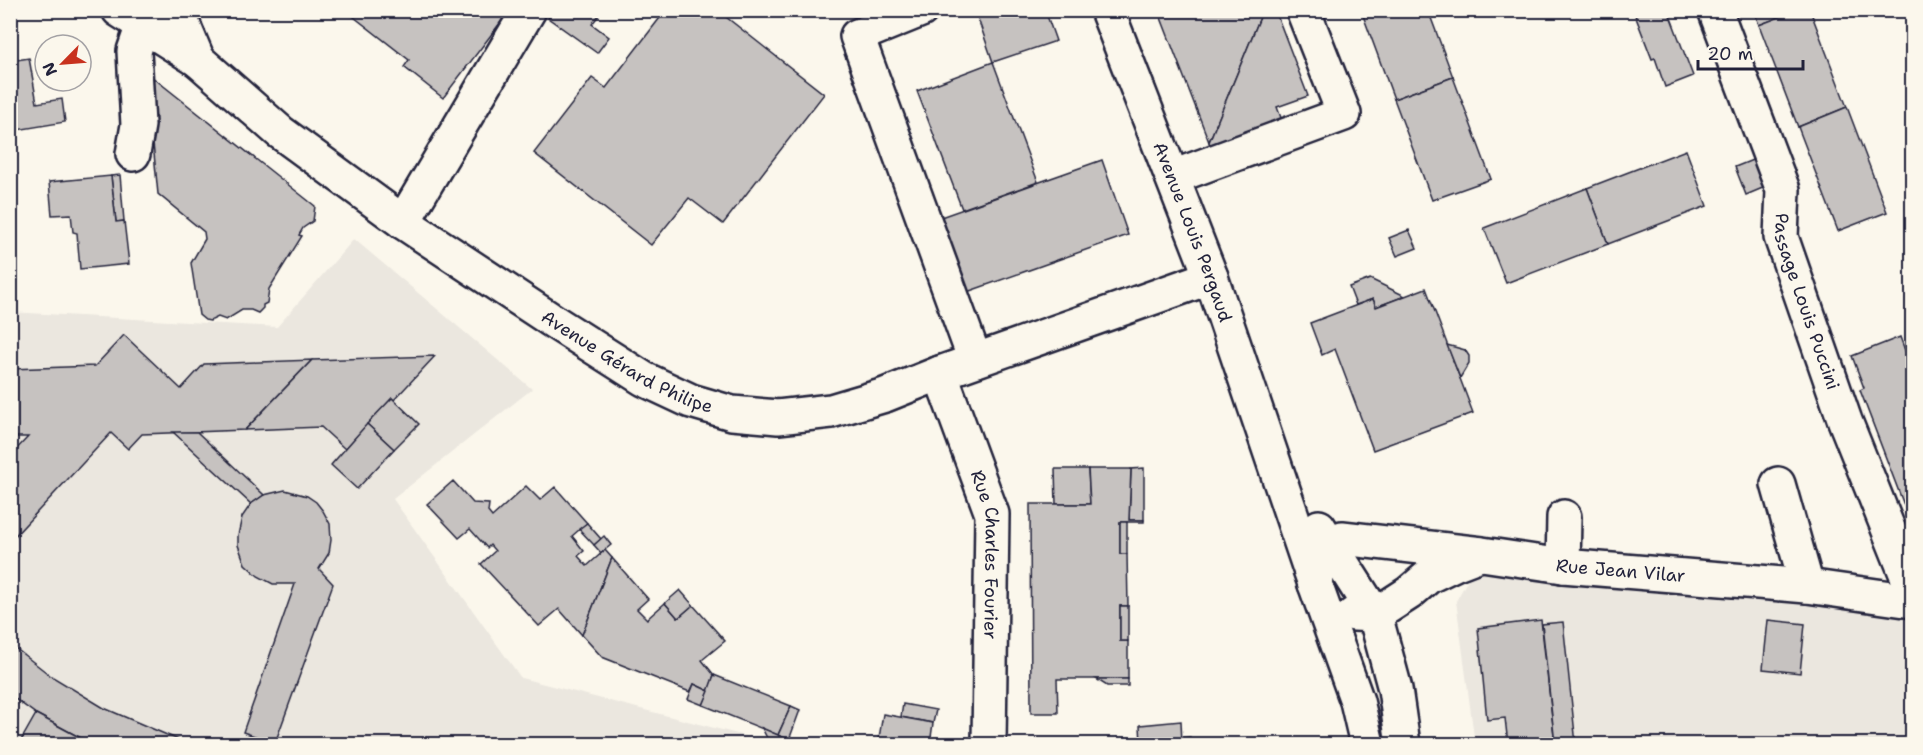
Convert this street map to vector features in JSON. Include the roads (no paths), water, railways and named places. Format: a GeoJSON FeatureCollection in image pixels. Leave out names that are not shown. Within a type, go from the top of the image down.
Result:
{"type":"FeatureCollection","features":[{"type":"Feature","properties":{"kind":"street"},"geometry":{"type":"LineString","coordinates":[[177,10],[198,60]]}},
{"type":"Feature","properties":{"kind":"street"},"geometry":{"type":"LineString","coordinates":[[403,222],[529,10]]}},
{"type":"Feature","properties":{"kind":"street"},"geometry":{"type":"LineString","coordinates":[[921,10],[857,36],[975,360]]}},
{"type":"Feature","properties":{"kind":"street","name":"Avenue Louis Pergaud"},"geometry":{"type":"LineString","coordinates":[[1107,10],[1211,277],[1357,701],[1367,744]]}},
{"type":"Feature","properties":{"kind":"street"},"geometry":{"type":"LineString","coordinates":[[1173,177],[1344,114],[1303,10]]}},
{"type":"Feature","properties":{"kind":"street","name":"Passage Louis Puccini"},"geometry":{"type":"LineString","coordinates":[[1716,10],[1784,190],[1781,237],[1845,421],[1912,588]]}},
{"type":"Feature","properties":{"kind":"street"},"geometry":{"type":"LineString","coordinates":[[131,14],[138,125],[133,154]]}},
{"type":"Feature","properties":{"kind":"street","name":"Avenue Gérard Philipe"},"geometry":{"type":"LineString","coordinates":[[131,14],[198,60],[280,132],[403,222],[644,379],[691,401],[732,413],[778,417],[831,411],[885,395],[975,360],[1211,277]]}},
{"type":"Feature","properties":{"kind":"street","name":"Rue Charles Fourier"},"geometry":{"type":"LineString","coordinates":[[940,373],[992,514],[989,744]]}},
{"type":"Feature","properties":{"kind":"street","name":"Avenue Louis Pergaud"},"geometry":{"type":"LineString","coordinates":[[1274,457],[1375,615],[1395,689],[1403,744]]}},
{"type":"Feature","properties":{"kind":"street"},"geometry":{"type":"LineString","coordinates":[[1778,484],[1807,586]]}},
{"type":"Feature","properties":{"kind":"street"},"geometry":{"type":"LineString","coordinates":[[1563,566],[1564,517]]}},
{"type":"Feature","properties":{"kind":"street","name":"Rue Jean Vilar"},"geometry":{"type":"LineString","coordinates":[[1330,542],[1342,538],[1563,566],[1807,586],[1912,602]]}},
{"type":"Feature","properties":{"kind":"street"},"geometry":{"type":"LineString","coordinates":[[1330,542],[1319,560],[1318,593],[1343,612],[1375,615],[1430,576],[1482,554]]}}]}
